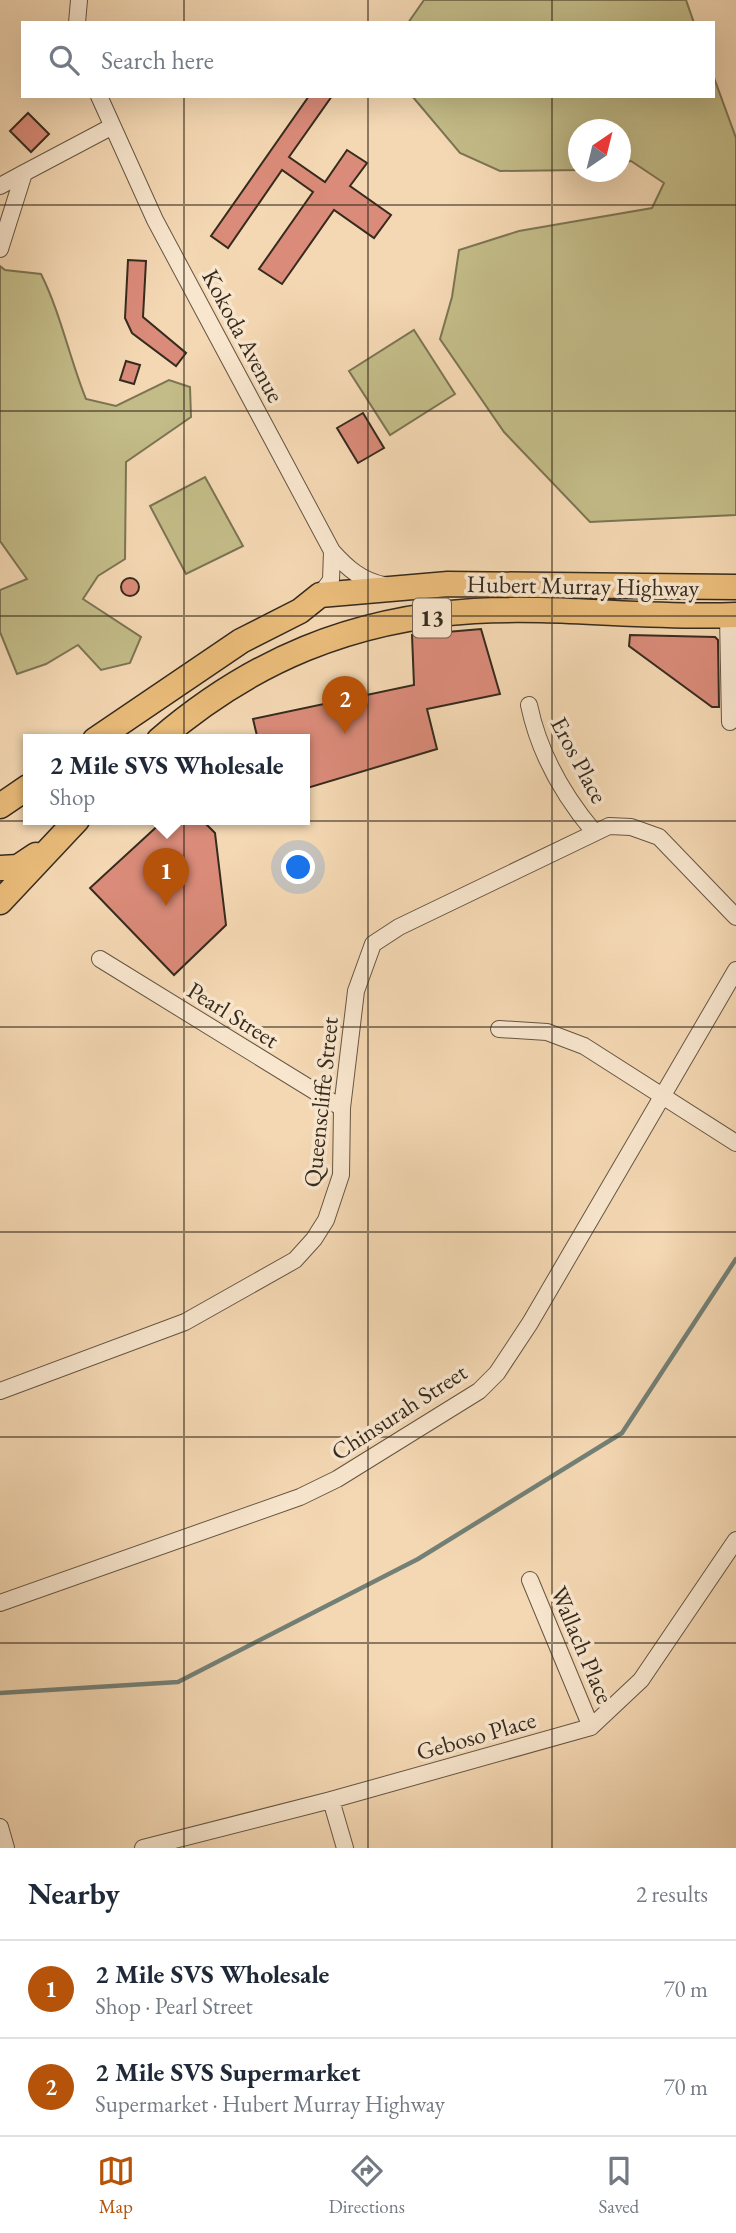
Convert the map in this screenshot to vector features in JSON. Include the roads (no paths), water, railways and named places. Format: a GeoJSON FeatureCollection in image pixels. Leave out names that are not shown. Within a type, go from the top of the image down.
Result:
{"type":"FeatureCollection","features":[{"type":"Feature","properties":{"kind":"highway","name":"Hubert Murray Highway"},"geometry":{"type":"LineString","coordinates":[[104,734],[242,640],[300,611],[320,596],[448,584],[736,587]]}},
{"type":"Feature","properties":{"kind":"highway","name":"Hubert Murray Highway"},"geometry":{"type":"LineString","coordinates":[[166,734],[209,698],[296,652],[343,632],[477,611],[732,616]]}},
{"type":"Feature","properties":{"kind":"highway"},"geometry":{"type":"LineString","coordinates":[[0,806],[23,790]]}},
{"type":"Feature","properties":{"kind":"highway"},"geometry":{"type":"LineString","coordinates":[[0,868],[18,867],[31,861],[66,825]]}},
{"type":"Feature","properties":{"kind":"highway"},"geometry":{"type":"LineString","coordinates":[[0,902],[72,825]]}},
{"type":"Feature","properties":{"kind":"street"},"geometry":{"type":"LineString","coordinates":[[77,21],[79,0]]}},
{"type":"Feature","properties":{"kind":"street","name":"Kokoda Avenue"},"geometry":{"type":"LineString","coordinates":[[100,98],[155,219],[332,551],[346,567],[365,579],[402,588]]}},
{"type":"Feature","properties":{"kind":"street"},"geometry":{"type":"LineString","coordinates":[[0,186],[111,127]]}},
{"type":"Feature","properties":{"kind":"street"},"geometry":{"type":"LineString","coordinates":[[0,249],[24,173]]}},
{"type":"Feature","properties":{"kind":"street"},"geometry":{"type":"LineString","coordinates":[[320,596],[331,580],[332,551]]}},
{"type":"Feature","properties":{"kind":"street"},"geometry":{"type":"LineString","coordinates":[[730,722],[732,616]]}},
{"type":"Feature","properties":{"kind":"street","name":"Eros Place"},"geometry":{"type":"LineString","coordinates":[[528,705],[535,734],[570,804],[594,832]]}},
{"type":"Feature","properties":{"kind":"street","name":"Queenscliffe Street"},"geometry":{"type":"LineString","coordinates":[[0,1391],[185,1322],[295,1260],[314,1239],[333,1203],[341,1175],[342,1108],[356,991],[373,944],[399,927],[608,826],[631,827],[659,837],[736,917]]}},
{"type":"Feature","properties":{"kind":"street","name":"Pearl Street"},"geometry":{"type":"LineString","coordinates":[[100,959],[342,1108]]}},
{"type":"Feature","properties":{"kind":"street","name":"Chinsurah Street"},"geometry":{"type":"LineString","coordinates":[[0,1603],[300,1497],[337,1479],[479,1391],[497,1373],[530,1323],[736,970]]}},
{"type":"Feature","properties":{"kind":"street"},"geometry":{"type":"LineString","coordinates":[[499,1029],[547,1032],[584,1046],[736,1143]]}},
{"type":"Feature","properties":{"kind":"street","name":"Geboso Place"},"geometry":{"type":"LineString","coordinates":[[143,1848],[331,1800],[591,1727],[641,1680],[736,1540]]}},
{"type":"Feature","properties":{"kind":"street","name":"Wallach Place"},"geometry":{"type":"LineString","coordinates":[[530,1580],[591,1727]]}},
{"type":"Feature","properties":{"kind":"street"},"geometry":{"type":"LineString","coordinates":[[331,1800],[345,1848]]}},
{"type":"Feature","properties":{"kind":"street"},"geometry":{"type":"LineString","coordinates":[[0,1828],[6,1848]]}},
{"type":"Feature","properties":{"kind":"waterway"},"geometry":{"type":"LineString","coordinates":[[0,1693],[178,1682],[418,1559],[622,1433],[736,1259]]}},
{"type":"Feature","properties":{"kind":"place","name":"2 Mile SVS Supermarket"},"geometry":{"type":"Point","coordinates":[345,734]}},
{"type":"Feature","properties":{"kind":"place","name":"2 Mile SVS Wholesale"},"geometry":{"type":"Point","coordinates":[166,906]}}]}
